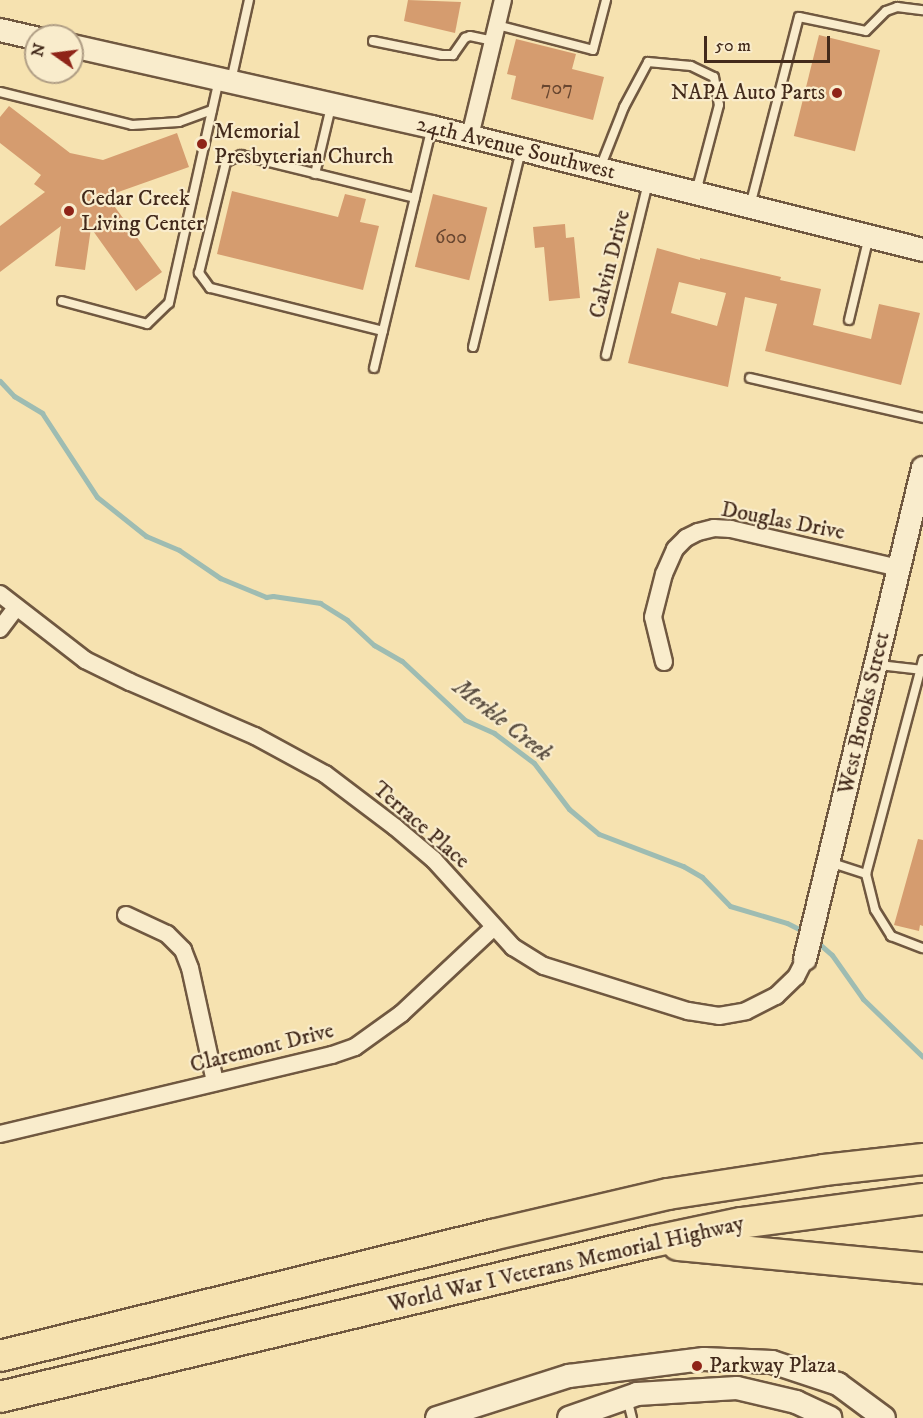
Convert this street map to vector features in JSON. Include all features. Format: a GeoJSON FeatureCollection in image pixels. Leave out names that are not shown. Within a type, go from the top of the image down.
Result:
{"type":"FeatureCollection","features":[{"type":"Feature","properties":{"kind":"highway"},"geometry":{"type":"LineString","coordinates":[[732,1184],[923,1138]]}},
{"type":"Feature","properties":{"kind":"highway","name":"World War I Veterans Memorial Highway"},"geometry":{"type":"LineString","coordinates":[[0,1356],[668,1194],[923,1159]]}},
{"type":"Feature","properties":{"kind":"highway","name":"World War I Veterans Memorial Highway"},"geometry":{"type":"LineString","coordinates":[[0,1397],[212,1344],[651,1242],[741,1223],[923,1198]]}},
{"type":"Feature","properties":{"kind":"highway"},"geometry":{"type":"LineString","coordinates":[[651,1242],[923,1268]]}},
{"type":"Feature","properties":{"kind":"main road"},"geometry":{"type":"LineString","coordinates":[[0,30],[24,35]]}},
{"type":"Feature","properties":{"kind":"main road","name":"24th Avenue Southwest"},"geometry":{"type":"LineString","coordinates":[[84,49],[470,136],[923,250]]}},
{"type":"Feature","properties":{"kind":"main road","name":"West Brooks Street"},"geometry":{"type":"LineString","coordinates":[[805,959],[923,468]]}},
{"type":"Feature","properties":{"kind":"main road"},"geometry":{"type":"LineString","coordinates":[[437,1418],[569,1377],[704,1359],[772,1362],[794,1369],[838,1384],[884,1418]]}},
{"type":"Feature","properties":{"kind":"main road"},"geometry":{"type":"LineString","coordinates":[[569,1418],[630,1408],[637,1394],[737,1388],[796,1402],[831,1418]]}},
{"type":"Feature","properties":{"kind":"street"},"geometry":{"type":"LineString","coordinates":[[470,136],[503,0]]}},
{"type":"Feature","properties":{"kind":"street","name":"Douglas Drive"},"geometry":{"type":"LineString","coordinates":[[664,662],[653,617],[664,574],[675,549],[686,538],[698,532],[714,528],[731,529],[898,568]]}},
{"type":"Feature","properties":{"kind":"street","name":"Terrace Place"},"geometry":{"type":"LineString","coordinates":[[0,594],[85,660],[255,736],[325,774],[434,860],[494,927],[529,959],[565,975],[688,1011],[711,1015],[732,1015],[761,1006],[789,985],[805,959]]}},
{"type":"Feature","properties":{"kind":"street"},"geometry":{"type":"LineString","coordinates":[[0,628],[16,608]]}},
{"type":"Feature","properties":{"kind":"street"},"geometry":{"type":"LineString","coordinates":[[126,915],[167,934],[183,950],[190,968],[216,1082]]}},
{"type":"Feature","properties":{"kind":"street","name":"Claremont Drive"},"geometry":{"type":"LineString","coordinates":[[0,1134],[332,1055],[355,1047],[400,1014],[494,927]]}},
{"type":"Feature","properties":{"kind":"lane"},"geometry":{"type":"LineString","coordinates":[[62,301],[147,324],[169,303],[212,110],[225,80],[249,0]]}},
{"type":"Feature","properties":{"kind":"lane"},"geometry":{"type":"LineString","coordinates":[[373,41],[442,55],[453,55],[465,38],[495,33],[593,50],[606,0]]}},
{"type":"Feature","properties":{"kind":"lane"},"geometry":{"type":"LineString","coordinates":[[750,207],[799,17],[866,32],[886,11],[897,7],[923,10]]}},
{"type":"Feature","properties":{"kind":"lane"},"geometry":{"type":"LineString","coordinates":[[600,169],[624,107],[648,62],[692,66],[714,77],[719,105],[696,193]]}},
{"type":"Feature","properties":{"kind":"lane"},"geometry":{"type":"LineString","coordinates":[[0,92],[132,125],[179,122],[212,110]]}},
{"type":"Feature","properties":{"kind":"lane"},"geometry":{"type":"LineString","coordinates":[[315,174],[332,104]]}},
{"type":"Feature","properties":{"kind":"lane"},"geometry":{"type":"LineString","coordinates":[[374,368],[432,127]]}},
{"type":"Feature","properties":{"kind":"lane"},"geometry":{"type":"LineString","coordinates":[[473,347],[522,149]]}},
{"type":"Feature","properties":{"kind":"lane"},"geometry":{"type":"LineString","coordinates":[[383,331],[210,288],[199,273],[226,162],[241,155],[415,198]]}},
{"type":"Feature","properties":{"kind":"lane","name":"Calvin Drive"},"geometry":{"type":"LineString","coordinates":[[606,354],[649,181]]}},
{"type":"Feature","properties":{"kind":"lane"},"geometry":{"type":"LineString","coordinates":[[849,320],[869,236]]}},
{"type":"Feature","properties":{"kind":"lane"},"geometry":{"type":"LineString","coordinates":[[750,378],[923,418]]}},
{"type":"Feature","properties":{"kind":"lane"},"geometry":{"type":"LineString","coordinates":[[923,660],[866,874],[875,910],[891,936],[923,948]]}},
{"type":"Feature","properties":{"kind":"lane"},"geometry":{"type":"LineString","coordinates":[[875,664],[922,669]]}},
{"type":"Feature","properties":{"kind":"lane"},"geometry":{"type":"LineString","coordinates":[[829,862],[866,874]]}},
{"type":"Feature","properties":{"kind":"building"},"geometry":{"type":"Polygon","coordinates":[[[408,0],[461,2],[455,33],[404,21],[408,0]]]}},
{"type":"Feature","properties":{"kind":"building","name":"NAPA Auto Parts"},"geometry":{"type":"Polygon","coordinates":[[[819,35],[880,50],[855,151],[794,136],[819,35]]]}},
{"type":"Feature","properties":{"kind":"building"},"geometry":{"type":"Polygon","coordinates":[[[516,39],[576,54],[572,69],[604,77],[593,120],[511,99],[516,76],[507,74],[516,39]]]}},
{"type":"Feature","properties":{"kind":"building","name":"Cedar Creek Living Center"},"geometry":{"type":"Polygon","coordinates":[[[9,106],[70,153],[103,160],[177,133],[189,167],[107,196],[162,272],[136,291],[91,228],[85,270],[55,266],[61,226],[0,272],[0,226],[45,192],[34,184],[41,175],[0,143],[0,117],[9,106]]]}},
{"type":"Feature","properties":{"kind":"building"},"geometry":{"type":"Polygon","coordinates":[[[232,191],[338,217],[345,194],[366,199],[360,222],[379,226],[363,290],[217,254],[232,191]]]}},
{"type":"Feature","properties":{"kind":"building"},"geometry":{"type":"Polygon","coordinates":[[[433,194],[487,208],[469,280],[415,267],[433,194]]]}},
{"type":"Feature","properties":{"kind":"building"},"geometry":{"type":"Polygon","coordinates":[[[565,224],[566,238],[574,237],[580,298],[549,301],[544,247],[535,248],[533,227],[565,224]]]}},
{"type":"Feature","properties":{"kind":"building"},"geometry":{"type":"Polygon","coordinates":[[[657,248],[700,260],[700,258],[781,277],[780,280],[821,289],[813,325],[871,339],[879,304],[920,313],[901,385],[765,351],[777,304],[745,297],[728,387],[628,363],[657,248]],[[679,282],[671,313],[717,326],[726,293],[679,282]]]}},
{"type":"Feature","properties":{"kind":"building"},"geometry":{"type":"Polygon","coordinates":[[[918,839],[923,840],[923,926],[920,925],[919,931],[894,925],[918,839]]]}},
{"type":"Feature","properties":{"kind":"waterway","name":"Merkle Creek"},"geometry":{"type":"LineString","coordinates":[[0,381],[14,396],[42,413],[97,497],[146,536],[179,550],[220,578],[266,597],[320,603],[347,620],[374,645],[402,661],[465,720],[494,733],[534,763],[569,809],[599,834],[683,866],[702,877],[730,906],[787,923],[805,932]]}},
{"type":"Feature","properties":{"kind":"waterway","name":"Merkle Creek"},"geometry":{"type":"LineString","coordinates":[[816,941],[832,955],[863,999],[923,1057]]}},
{"type":"Feature","properties":{"kind":"place","name":"NAPA Auto Parts"},"geometry":{"type":"Point","coordinates":[837,93]}},
{"type":"Feature","properties":{"kind":"place","name":"Memorial Presbyterian Church"},"geometry":{"type":"Point","coordinates":[202,144]}},
{"type":"Feature","properties":{"kind":"place","name":"Cedar Creek Living Center"},"geometry":{"type":"Point","coordinates":[69,211]}},
{"type":"Feature","properties":{"kind":"place","name":"Parkway Plaza"},"geometry":{"type":"Point","coordinates":[697,1366]}}]}
